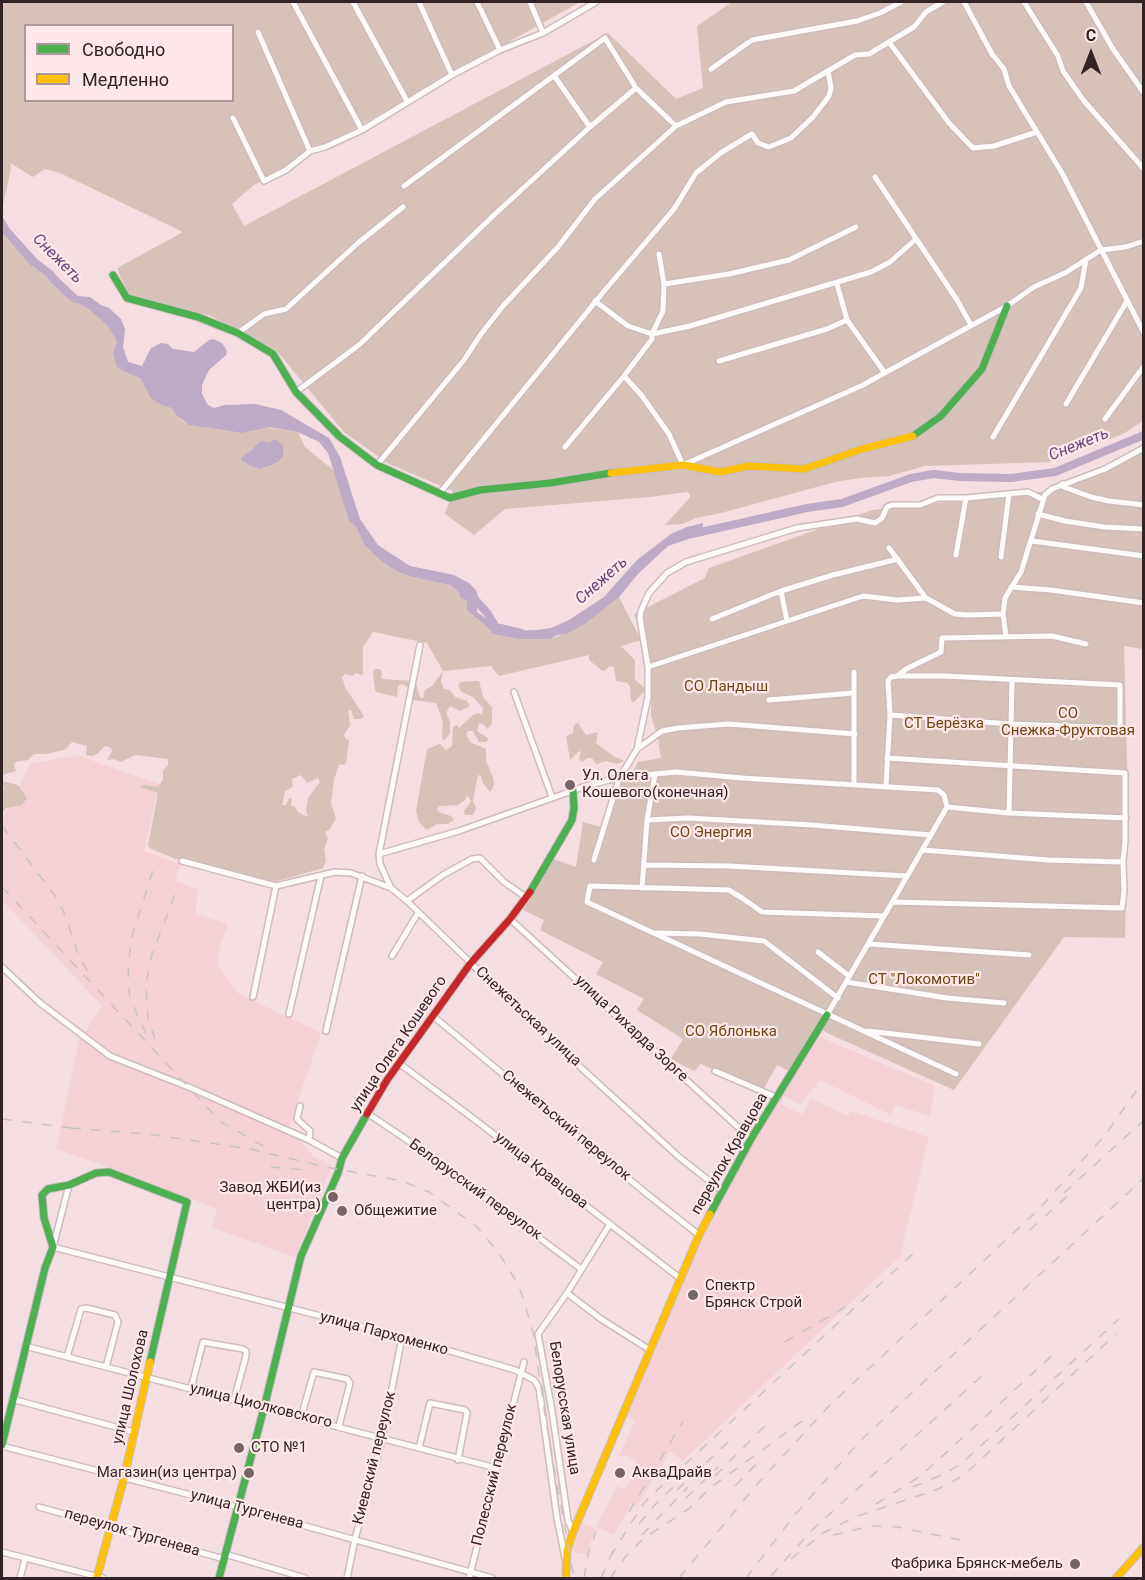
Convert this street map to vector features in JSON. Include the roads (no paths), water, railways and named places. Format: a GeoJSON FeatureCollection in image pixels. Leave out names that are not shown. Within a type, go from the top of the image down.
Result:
{"type":"FeatureCollection","features":[{"type":"Feature","properties":{"kind":"street"},"geometry":{"type":"LineString","coordinates":[[293,2],[362,130]]}},
{"type":"Feature","properties":{"kind":"street"},"geometry":{"type":"LineString","coordinates":[[353,2],[407,101]]}},
{"type":"Feature","properties":{"kind":"street"},"geometry":{"type":"LineString","coordinates":[[419,2],[452,75]]}},
{"type":"Feature","properties":{"kind":"street"},"geometry":{"type":"LineString","coordinates":[[477,2],[500,50]]}},
{"type":"Feature","properties":{"kind":"street"},"geometry":{"type":"LineString","coordinates":[[530,2],[543,33]]}},
{"type":"Feature","properties":{"kind":"street"},"geometry":{"type":"LineString","coordinates":[[579,2],[583,8]]}},
{"type":"Feature","properties":{"kind":"street"},"geometry":{"type":"LineString","coordinates":[[233,118],[264,182],[286,170],[310,152],[362,130],[452,75],[500,50],[543,33],[596,2]]}},
{"type":"Feature","properties":{"kind":"street"},"geometry":{"type":"LineString","coordinates":[[711,69],[752,40],[857,21],[901,2]]}},
{"type":"Feature","properties":{"kind":"street"},"geometry":{"type":"LineString","coordinates":[[377,465],[464,360],[488,325],[558,247],[596,199],[676,126],[726,102],[794,91],[855,56],[869,54],[914,27],[926,12],[944,2]]}},
{"type":"Feature","properties":{"kind":"street"},"geometry":{"type":"LineString","coordinates":[[964,2],[992,54],[1004,69],[1009,86],[1062,173],[1143,333]]}},
{"type":"Feature","properties":{"kind":"street"},"geometry":{"type":"LineString","coordinates":[[1024,2],[1058,56],[1063,71],[1079,94],[1143,169]]}},
{"type":"Feature","properties":{"kind":"street"},"geometry":{"type":"LineString","coordinates":[[1086,2],[1113,50],[1143,93]]}},
{"type":"Feature","properties":{"kind":"street"},"geometry":{"type":"LineString","coordinates":[[258,32],[310,152]]}},
{"type":"Feature","properties":{"kind":"street"},"geometry":{"type":"LineString","coordinates":[[404,186],[605,38],[636,88],[676,126]]}},
{"type":"Feature","properties":{"kind":"street"},"geometry":{"type":"LineString","coordinates":[[889,42],[949,123],[973,148],[994,146],[1037,132]]}},
{"type":"Feature","properties":{"kind":"street"},"geometry":{"type":"LineString","coordinates":[[439,494],[674,209],[696,172],[722,152],[752,134],[758,143],[769,147],[791,138],[813,117],[829,96],[831,88],[828,71]]}},
{"type":"Feature","properties":{"kind":"street"},"geometry":{"type":"LineString","coordinates":[[555,76],[590,127]]}},
{"type":"Feature","properties":{"kind":"street"},"geometry":{"type":"LineString","coordinates":[[296,392],[359,345],[590,127],[636,88]]}},
{"type":"Feature","properties":{"kind":"street"},"geometry":{"type":"LineString","coordinates":[[875,177],[971,325]]}},
{"type":"Feature","properties":{"kind":"street"},"geometry":{"type":"LineString","coordinates":[[238,333],[264,314],[286,309],[358,243],[403,207]]}},
{"type":"Feature","properties":{"kind":"street"},"geometry":{"type":"LineString","coordinates":[[664,284],[740,272],[789,260],[856,227]]}},
{"type":"Feature","properties":{"kind":"street"},"geometry":{"type":"LineString","coordinates":[[595,302],[628,326],[652,334],[690,326],[871,272],[890,262],[916,239]]}},
{"type":"Feature","properties":{"kind":"street"},"geometry":{"type":"LineString","coordinates":[[683,465],[810,410],[885,373],[1007,306],[1034,287],[1065,273],[1101,250],[1126,247],[1143,241]]}},
{"type":"Feature","properties":{"kind":"street"},"geometry":{"type":"LineString","coordinates":[[565,447],[652,339],[652,334],[663,311],[664,284],[659,254]]}},
{"type":"Feature","properties":{"kind":"street"},"geometry":{"type":"LineString","coordinates":[[993,437],[1081,288],[1086,259]]}},
{"type":"Feature","properties":{"kind":"street"},"geometry":{"type":"LineString","coordinates":[[113,275],[127,298],[198,317],[238,333],[273,354],[296,392],[339,438],[377,465],[450,498],[480,490],[683,465],[721,472],[748,466],[804,469],[862,449],[913,436],[941,416],[982,369],[1007,306]]}},
{"type":"Feature","properties":{"kind":"street"},"geometry":{"type":"LineString","coordinates":[[837,284],[847,320],[885,373]]}},
{"type":"Feature","properties":{"kind":"street"},"geometry":{"type":"LineString","coordinates":[[1066,404],[1126,301]]}},
{"type":"Feature","properties":{"kind":"street"},"geometry":{"type":"LineString","coordinates":[[719,361],[827,329],[847,320]]}},
{"type":"Feature","properties":{"kind":"street"},"geometry":{"type":"LineString","coordinates":[[1105,419],[1143,366]]}},
{"type":"Feature","properties":{"kind":"street"},"geometry":{"type":"LineString","coordinates":[[624,376],[642,396],[669,434],[683,465]]}},
{"type":"Feature","properties":{"kind":"street"},"geometry":{"type":"LineString","coordinates":[[1006,636],[1003,614],[1005,598],[1022,572],[1042,500],[1052,489],[1105,469],[1143,448]]}},
{"type":"Feature","properties":{"kind":"street"},"geometry":{"type":"LineString","coordinates":[[1062,484],[1064,487],[1091,497],[1143,505]]}},
{"type":"Feature","properties":{"kind":"street"},"geometry":{"type":"LineString","coordinates":[[594,860],[619,779],[637,749],[648,697],[648,667],[640,618],[641,611],[648,593],[666,573],[686,562],[797,528],[857,519],[875,523],[882,518],[887,507],[891,505],[920,505],[938,498],[966,498],[1028,492],[1042,500]]}},
{"type":"Feature","properties":{"kind":"street"},"geometry":{"type":"LineString","coordinates":[[1002,557],[1009,495]]}},
{"type":"Feature","properties":{"kind":"street"},"geometry":{"type":"LineString","coordinates":[[956,555],[966,498]]}},
{"type":"Feature","properties":{"kind":"street"},"geometry":{"type":"LineString","coordinates":[[1038,514],[1065,521],[1143,529]]}},
{"type":"Feature","properties":{"kind":"street"},"geometry":{"type":"LineString","coordinates":[[1032,541],[1143,556]]}},
{"type":"Feature","properties":{"kind":"street"},"geometry":{"type":"LineString","coordinates":[[889,548],[926,598],[955,614],[1003,614]]}},
{"type":"Feature","properties":{"kind":"street"},"geometry":{"type":"LineString","coordinates":[[712,619],[781,591],[898,559]]}},
{"type":"Feature","properties":{"kind":"street"},"geometry":{"type":"LineString","coordinates":[[1011,587],[1052,590],[1143,603]]}},
{"type":"Feature","properties":{"kind":"street"},"geometry":{"type":"LineString","coordinates":[[781,591],[788,621]]}},
{"type":"Feature","properties":{"kind":"street"},"geometry":{"type":"LineString","coordinates":[[648,667],[863,596],[897,600],[926,598]]}},
{"type":"Feature","properties":{"kind":"street"},"geometry":{"type":"LineString","coordinates":[[897,676],[906,669],[941,652],[942,638],[1052,636],[1086,644]]}},
{"type":"Feature","properties":{"kind":"street"},"geometry":{"type":"LineString","coordinates":[[391,888],[380,864],[379,854],[420,645]]}},
{"type":"Feature","properties":{"kind":"street"},"geometry":{"type":"LineString","coordinates":[[854,672],[854,785]]}},
{"type":"Feature","properties":{"kind":"street"},"geometry":{"type":"LineString","coordinates":[[886,786],[890,715],[888,681],[891,677],[945,676],[1120,685],[1120,728],[1010,724],[890,715]]}},
{"type":"Feature","properties":{"kind":"street"},"geometry":{"type":"LineString","coordinates":[[1009,813],[1012,681]]}},
{"type":"Feature","properties":{"kind":"street"},"geometry":{"type":"LineString","coordinates":[[513,692],[552,797]]}},
{"type":"Feature","properties":{"kind":"street"},"geometry":{"type":"LineString","coordinates":[[769,700],[853,693]]}},
{"type":"Feature","properties":{"kind":"street"},"geometry":{"type":"LineString","coordinates":[[637,749],[662,731],[729,724],[855,734]]}},
{"type":"Feature","properties":{"kind":"street"},"geometry":{"type":"LineString","coordinates":[[887,758],[1125,773],[1126,818],[1122,908],[893,902]]}},
{"type":"Feature","properties":{"kind":"street"},"geometry":{"type":"LineString","coordinates":[[379,854],[459,831],[573,790],[619,779],[676,772],[938,790],[944,795],[947,807],[1009,813],[1126,818]]}},
{"type":"Feature","properties":{"kind":"street"},"geometry":{"type":"LineString","coordinates":[[642,888],[647,820],[655,774]]}},
{"type":"Feature","properties":{"kind":"street","name":"улица Олега Кошевого"},"geometry":{"type":"LineString","coordinates":[[219,1578],[304,1248],[338,1173],[342,1158],[387,1080],[470,963],[527,898],[572,820],[573,790]]}},
{"type":"Feature","properties":{"kind":"street","name":"переулок Кравцова"},"geometry":{"type":"LineString","coordinates":[[573,1532],[699,1235],[752,1139],[838,998],[947,807]]}},
{"type":"Feature","properties":{"kind":"street"},"geometry":{"type":"LineString","coordinates":[[647,820],[688,818],[931,835]]}},
{"type":"Feature","properties":{"kind":"street"},"geometry":{"type":"LineString","coordinates":[[923,850],[1048,860],[1123,862]]}},
{"type":"Feature","properties":{"kind":"street"},"geometry":{"type":"LineString","coordinates":[[407,901],[443,875],[472,859],[480,858],[504,882],[527,898]]}},
{"type":"Feature","properties":{"kind":"street","name":"Снежетьская улица"},"geometry":{"type":"LineString","coordinates":[[182,861],[276,886],[335,873],[351,873],[391,888],[544,1034],[679,1157],[722,1191]]}},
{"type":"Feature","properties":{"kind":"street"},"geometry":{"type":"LineString","coordinates":[[644,865],[729,866],[906,876]]}},
{"type":"Feature","properties":{"kind":"street"},"geometry":{"type":"LineString","coordinates":[[289,1014],[321,876]]}},
{"type":"Feature","properties":{"kind":"street"},"geometry":{"type":"LineString","coordinates":[[326,1030],[362,876]]}},
{"type":"Feature","properties":{"kind":"street"},"geometry":{"type":"LineString","coordinates":[[253,997],[276,886]]}},
{"type":"Feature","properties":{"kind":"street"},"geometry":{"type":"LineString","coordinates":[[884,916],[762,912],[729,890],[590,886],[587,902],[956,1074]]}},
{"type":"Feature","properties":{"kind":"street"},"geometry":{"type":"LineString","coordinates":[[392,956],[418,914]]}},
{"type":"Feature","properties":{"kind":"street","name":"улица Рихарда Зорге"},"geometry":{"type":"LineString","coordinates":[[510,919],[752,1139]]}},
{"type":"Feature","properties":{"kind":"street"},"geometry":{"type":"LineString","coordinates":[[654,933],[700,934],[764,941],[838,998]]}},
{"type":"Feature","properties":{"kind":"street"},"geometry":{"type":"LineString","coordinates":[[869,944],[1029,955]]}},
{"type":"Feature","properties":{"kind":"street"},"geometry":{"type":"LineString","coordinates":[[818,952],[849,976]]}},
{"type":"Feature","properties":{"kind":"street"},"geometry":{"type":"LineString","coordinates":[[2,967],[40,1003],[110,1056],[191,1088],[309,1140],[342,1158]]}},
{"type":"Feature","properties":{"kind":"street"},"geometry":{"type":"LineString","coordinates":[[846,982],[947,998],[1004,1003]]}},
{"type":"Feature","properties":{"kind":"street","name":"Снежетьский переулок"},"geometry":{"type":"LineString","coordinates":[[433,1016],[699,1235]]}},
{"type":"Feature","properties":{"kind":"street"},"geometry":{"type":"LineString","coordinates":[[864,1031],[979,1044]]}},
{"type":"Feature","properties":{"kind":"street","name":"улица Кравцова"},"geometry":{"type":"LineString","coordinates":[[400,1064],[681,1279]]}},
{"type":"Feature","properties":{"kind":"street"},"geometry":{"type":"LineString","coordinates":[[715,1071],[778,1098]]}},
{"type":"Feature","properties":{"kind":"street"},"geometry":{"type":"LineString","coordinates":[[300,1106],[297,1119],[310,1131],[309,1140]]}},
{"type":"Feature","properties":{"kind":"street","name":"Белорусский переулок"},"geometry":{"type":"LineString","coordinates":[[367,1113],[422,1150],[581,1269]]}},
{"type":"Feature","properties":{"kind":"street","name":"улица Шолохова"},"geometry":{"type":"LineString","coordinates":[[69,1185],[96,1173],[109,1172],[187,1202],[100,1578]]}},
{"type":"Feature","properties":{"kind":"street"},"geometry":{"type":"LineString","coordinates":[[2,1445],[45,1268],[53,1247],[69,1185],[48,1189],[42,1195],[44,1218],[53,1247]]}},
{"type":"Feature","properties":{"kind":"street","name":"Белорусская улица"},"geometry":{"type":"LineString","coordinates":[[566,1578],[566,1560],[573,1532],[568,1520],[538,1334],[567,1293],[610,1224]]}},
{"type":"Feature","properties":{"kind":"street","name":"улица Пархоменко"},"geometry":{"type":"LineString","coordinates":[[53,1247],[402,1338],[520,1372]]}},
{"type":"Feature","properties":{"kind":"street"},"geometry":{"type":"LineString","coordinates":[[567,1293],[601,1319],[650,1350]]}},
{"type":"Feature","properties":{"kind":"street"},"geometry":{"type":"LineString","coordinates":[[67,1357],[81,1309],[86,1308],[115,1315],[117,1322],[106,1367]]}},
{"type":"Feature","properties":{"kind":"street","name":"Киевский переулок"},"geometry":{"type":"LineString","coordinates":[[346,1578],[382,1440],[402,1338]]}},
{"type":"Feature","properties":{"kind":"street"},"geometry":{"type":"LineString","coordinates":[[191,1389],[203,1342],[243,1349],[246,1351],[246,1356],[234,1400]]}},
{"type":"Feature","properties":{"kind":"street","name":"улица Циолковского"},"geometry":{"type":"LineString","coordinates":[[25,1346],[496,1468]]}},
{"type":"Feature","properties":{"kind":"street"},"geometry":{"type":"LineString","coordinates":[[524,1362],[520,1372],[534,1380],[539,1388],[556,1518],[566,1560]]}},
{"type":"Feature","properties":{"kind":"street","name":"Полесский переулок"},"geometry":{"type":"LineString","coordinates":[[470,1576],[520,1372]]}},
{"type":"Feature","properties":{"kind":"street"},"geometry":{"type":"LineString","coordinates":[[300,1417],[313,1373],[337,1376],[351,1383],[339,1426]]}},
{"type":"Feature","properties":{"kind":"street"},"geometry":{"type":"LineString","coordinates":[[12,1399],[134,1432]]}},
{"type":"Feature","properties":{"kind":"street"},"geometry":{"type":"LineString","coordinates":[[419,1448],[430,1403],[465,1410],[467,1413],[459,1460]]}},
{"type":"Feature","properties":{"kind":"street","name":"улица Тургенева"},"geometry":{"type":"LineString","coordinates":[[2,1445],[355,1539],[470,1576],[492,1578]]}},
{"type":"Feature","properties":{"kind":"street","name":"переулок Тургенева"},"geometry":{"type":"LineString","coordinates":[[39,1507],[305,1578]]}},
{"type":"Feature","properties":{"kind":"street"},"geometry":{"type":"LineString","coordinates":[[1116,1578],[1143,1547]]}},
{"type":"Feature","properties":{"kind":"street"},"geometry":{"type":"LineString","coordinates":[[2,1552],[100,1578]]}},
{"type":"Feature","properties":{"kind":"street"},"geometry":{"type":"LineString","coordinates":[[20,1578],[25,1559]]}},
{"type":"Feature","properties":{"kind":"waterway","name":"Снежеть"},"geometry":{"type":"LineString","coordinates":[[54,279],[75,299]]}},
{"type":"Feature","properties":{"kind":"waterway","name":"Снежеть"},"geometry":{"type":"LineString","coordinates":[[692,534],[807,508],[842,503],[911,478],[934,474],[1011,478],[1055,472],[1144,435]]}},
{"type":"Feature","properties":{"kind":"waterway","name":"Снежеть"},"geometry":{"type":"LineString","coordinates":[[472,596],[496,627],[521,633]]}},
{"type":"Feature","properties":{"kind":"railway"},"geometry":{"type":"LineString","coordinates":[[2,826],[59,901],[78,954],[90,976]]}},
{"type":"Feature","properties":{"kind":"railway"},"geometry":{"type":"LineString","coordinates":[[146,1034],[130,999],[129,960],[131,939],[155,864]]}},
{"type":"Feature","properties":{"kind":"railway"},"geometry":{"type":"LineString","coordinates":[[2,887],[221,1122],[265,1147]]}},
{"type":"Feature","properties":{"kind":"railway"},"geometry":{"type":"LineString","coordinates":[[155,1039],[148,1019],[146,985],[152,954],[176,892]]}},
{"type":"Feature","properties":{"kind":"railway"},"geometry":{"type":"LineString","coordinates":[[679,1578],[760,1481],[828,1407],[1041,1207],[1106,1134],[1144,1080]]}},
{"type":"Feature","properties":{"kind":"railway"},"geometry":{"type":"LineString","coordinates":[[2,1119],[79,1129]]}},
{"type":"Feature","properties":{"kind":"railway"},"geometry":{"type":"LineString","coordinates":[[1064,1193],[1144,1120]]}},
{"type":"Feature","properties":{"kind":"railway"},"geometry":{"type":"LineString","coordinates":[[71,1128],[147,1134],[251,1149],[321,1166],[402,1181],[429,1192],[476,1226],[498,1252],[515,1279],[533,1332],[546,1422],[574,1578]]}},
{"type":"Feature","properties":{"kind":"railway"},"geometry":{"type":"LineString","coordinates":[[271,1167],[305,1170]]}},
{"type":"Feature","properties":{"kind":"railway"},"geometry":{"type":"LineString","coordinates":[[746,1578],[794,1516],[861,1440],[1144,1178]]}},
{"type":"Feature","properties":{"kind":"railway"},"geometry":{"type":"LineString","coordinates":[[1030,1230],[1074,1190]]}},
{"type":"Feature","properties":{"kind":"railway"},"geometry":{"type":"LineString","coordinates":[[610,1557],[643,1504],[917,1250]]}},
{"type":"Feature","properties":{"kind":"railway"},"geometry":{"type":"LineString","coordinates":[[785,1342],[852,1303]]}},
{"type":"Feature","properties":{"kind":"railway"},"geometry":{"type":"LineString","coordinates":[[913,1487],[961,1464],[1119,1319]]}},
{"type":"Feature","properties":{"kind":"railway"},"geometry":{"type":"LineString","coordinates":[[791,1559],[823,1533],[855,1517],[936,1490],[963,1476],[1116,1334]]}},
{"type":"Feature","properties":{"kind":"railway"},"geometry":{"type":"LineString","coordinates":[[876,1504],[916,1479],[935,1463],[1058,1350]]}},
{"type":"Feature","properties":{"kind":"railway"},"geometry":{"type":"LineString","coordinates":[[771,1576],[811,1531],[985,1373]]}},
{"type":"Feature","properties":{"kind":"railway"},"geometry":{"type":"LineString","coordinates":[[610,1578],[626,1556],[643,1539],[690,1508],[710,1488],[809,1416]]}},
{"type":"Feature","properties":{"kind":"railway"},"geometry":{"type":"LineString","coordinates":[[629,1512],[683,1421]]}},
{"type":"Feature","properties":{"kind":"railway"},"geometry":{"type":"LineString","coordinates":[[715,1476],[769,1422]]}},
{"type":"Feature","properties":{"kind":"railway"},"geometry":{"type":"LineString","coordinates":[[677,1490],[728,1442]]}},
{"type":"Feature","properties":{"kind":"railway"},"geometry":{"type":"LineString","coordinates":[[735,1486],[763,1457]]}},
{"type":"Feature","properties":{"kind":"railway"},"geometry":{"type":"LineString","coordinates":[[686,1498],[718,1467]]}},
{"type":"Feature","properties":{"kind":"railway"},"geometry":{"type":"LineString","coordinates":[[639,1524],[659,1500],[680,1481]]}},
{"type":"Feature","properties":{"kind":"railway"},"geometry":{"type":"LineString","coordinates":[[642,1535],[688,1487]]}},
{"type":"Feature","properties":{"kind":"railway"},"geometry":{"type":"LineString","coordinates":[[833,1535],[871,1526],[897,1527],[965,1541]]}},
{"type":"Feature","properties":{"kind":"railway"},"geometry":{"type":"LineString","coordinates":[[584,1578],[588,1554],[596,1531]]}},
{"type":"Feature","properties":{"kind":"railway"},"geometry":{"type":"LineString","coordinates":[[601,1578],[613,1551]]}},
{"type":"Feature","properties":{"kind":"place","name":"Ул. Олега Кошевого(конечная)"},"geometry":{"type":"Point","coordinates":[570,785]}},
{"type":"Feature","properties":{"kind":"place","name":"Завод ЖБИ(из центра)"},"geometry":{"type":"Point","coordinates":[333,1197]}},
{"type":"Feature","properties":{"kind":"place","name":"Общежитие"},"geometry":{"type":"Point","coordinates":[342,1211]}},
{"type":"Feature","properties":{"kind":"place","name":"Спектр Брянск Строй"},"geometry":{"type":"Point","coordinates":[693,1295]}},
{"type":"Feature","properties":{"kind":"place","name":"СТО №1"},"geometry":{"type":"Point","coordinates":[239,1448]}},
{"type":"Feature","properties":{"kind":"place","name":"Магазин(из центра)"},"geometry":{"type":"Point","coordinates":[249,1473]}},
{"type":"Feature","properties":{"kind":"place","name":"АкваДрайв"},"geometry":{"type":"Point","coordinates":[620,1473]}},
{"type":"Feature","properties":{"kind":"place","name":"Фабрика Брянск-мебель"},"geometry":{"type":"Point","coordinates":[1075,1564]}},
{"type":"Feature","properties":{"kind":"park label","name":"СО Ландыш"},"geometry":{"type":"Point","coordinates":[726,687]}},
{"type":"Feature","properties":{"kind":"park label","name":"СО Снежка-Фруктовая"},"geometry":{"type":"Point","coordinates":[1068,722]}},
{"type":"Feature","properties":{"kind":"park label","name":"СТ Берёзка"},"geometry":{"type":"Point","coordinates":[944,724]}},
{"type":"Feature","properties":{"kind":"park label","name":"СО Энергия"},"geometry":{"type":"Point","coordinates":[711,833]}},
{"type":"Feature","properties":{"kind":"park label","name":"СТ \"Локомотив\""},"geometry":{"type":"Point","coordinates":[924,980]}},
{"type":"Feature","properties":{"kind":"park label","name":"СО Яблонька"},"geometry":{"type":"Point","coordinates":[731,1032]}}]}
